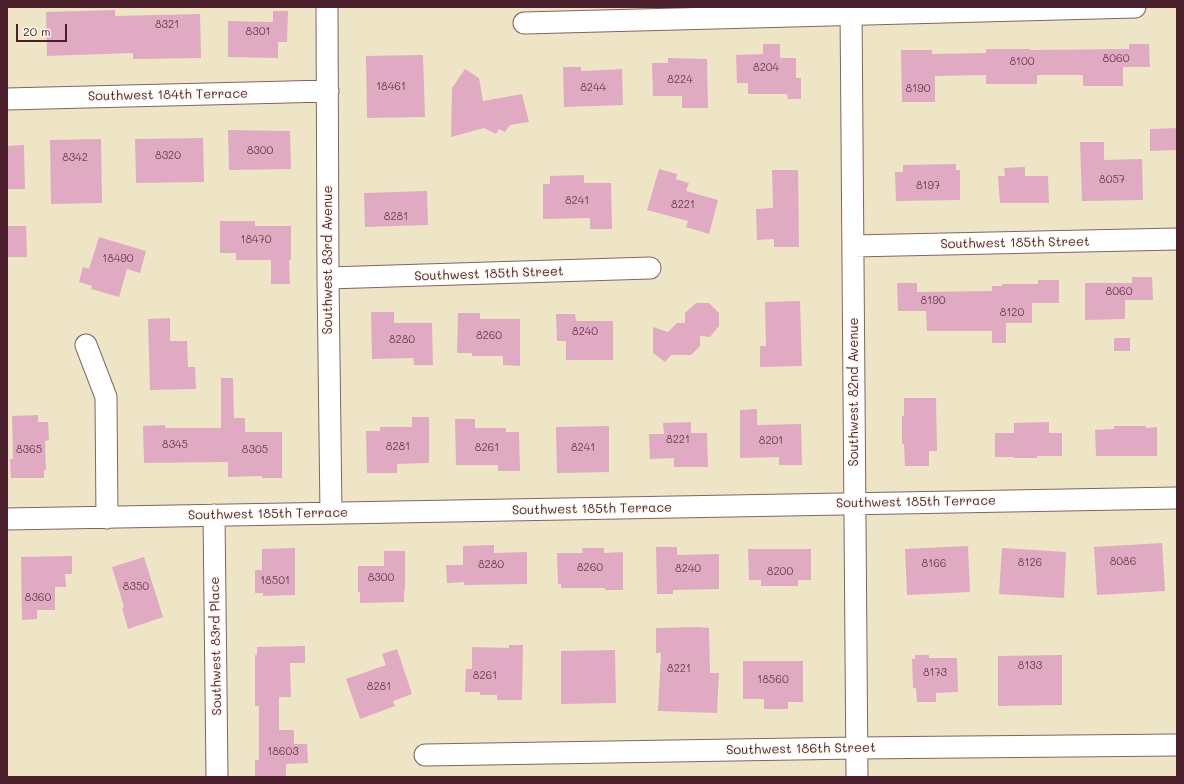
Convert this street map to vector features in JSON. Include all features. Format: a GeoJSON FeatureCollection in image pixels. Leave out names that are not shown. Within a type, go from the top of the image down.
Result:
{"type":"FeatureCollection","features":[{"type":"Feature","properties":{"kind":"street","name":"Southwest 83rd Avenue"},"geometry":{"type":"LineString","coordinates":[[327,7],[331,513]]}},
{"type":"Feature","properties":{"kind":"street"},"geometry":{"type":"LineString","coordinates":[[524,23],[851,11],[1135,7]]}},
{"type":"Feature","properties":{"kind":"street","name":"Southwest 82nd Avenue"},"geometry":{"type":"LineString","coordinates":[[851,11],[857,777]]}},
{"type":"Feature","properties":{"kind":"street","name":"Southwest 184th Terrace"},"geometry":{"type":"LineString","coordinates":[[7,99],[328,91]]}},
{"type":"Feature","properties":{"kind":"street","name":"Southwest 185th Street"},"geometry":{"type":"LineString","coordinates":[[853,246],[1177,239]]}},
{"type":"Feature","properties":{"kind":"street","name":"Southwest 185th Street"},"geometry":{"type":"LineString","coordinates":[[328,278],[650,268]]}},
{"type":"Feature","properties":{"kind":"street"},"geometry":{"type":"LineString","coordinates":[[86,345],[106,397],[107,518]]}},
{"type":"Feature","properties":{"kind":"street","name":"Southwest 185th Terrace"},"geometry":{"type":"LineString","coordinates":[[7,519],[1177,498]]}},
{"type":"Feature","properties":{"kind":"street","name":"Southwest 83rd Place"},"geometry":{"type":"LineString","coordinates":[[214,515],[217,777]]}},
{"type":"Feature","properties":{"kind":"street","name":"Southwest 186th Street"},"geometry":{"type":"LineString","coordinates":[[425,755],[857,748],[1177,745]]}},
{"type":"Feature","properties":{"kind":"building"},"geometry":{"type":"Polygon","coordinates":[[[115,10],[115,16],[200,14],[201,58],[133,59],[133,53],[47,56],[46,12],[115,10]]]}},
{"type":"Feature","properties":{"kind":"building"},"geometry":{"type":"Polygon","coordinates":[[[273,11],[288,11],[287,42],[278,42],[278,58],[228,57],[228,21],[273,22],[273,11]]]}},
{"type":"Feature","properties":{"kind":"building"},"geometry":{"type":"Polygon","coordinates":[[[763,44],[780,44],[780,58],[796,58],[796,78],[801,78],[801,99],[788,99],[787,94],[748,94],[748,83],[737,83],[736,55],[763,54],[763,44]]]}},
{"type":"Feature","properties":{"kind":"building"},"geometry":{"type":"Polygon","coordinates":[[[1129,44],[1149,44],[1150,67],[1123,67],[1123,86],[1083,86],[1083,75],[1037,75],[1037,84],[986,84],[986,75],[935,76],[935,102],[902,102],[901,50],[932,50],[932,54],[986,53],[986,49],[1129,49],[1129,44]]]}},
{"type":"Feature","properties":{"kind":"building"},"geometry":{"type":"Polygon","coordinates":[[[423,55],[425,117],[367,118],[366,56],[423,55]]]}},
{"type":"Feature","properties":{"kind":"building"},"geometry":{"type":"Polygon","coordinates":[[[668,58],[707,59],[708,108],[682,108],[682,96],[653,96],[652,63],[668,63],[668,58]]]}},
{"type":"Feature","properties":{"kind":"building"},"geometry":{"type":"Polygon","coordinates":[[[563,67],[581,67],[581,71],[622,69],[623,105],[564,107],[563,67]]]}},
{"type":"Feature","properties":{"kind":"building"},"geometry":{"type":"Polygon","coordinates":[[[465,69],[479,78],[483,101],[522,94],[529,122],[510,125],[505,132],[499,129],[496,134],[484,128],[451,137],[452,88],[465,69]]]}},
{"type":"Feature","properties":{"kind":"building"},"geometry":{"type":"Polygon","coordinates":[[[1176,128],[1176,150],[1150,151],[1150,129],[1176,128]]]}},
{"type":"Feature","properties":{"kind":"building"},"geometry":{"type":"Polygon","coordinates":[[[228,130],[290,131],[291,169],[229,170],[228,130]]]}},
{"type":"Feature","properties":{"kind":"building"},"geometry":{"type":"Polygon","coordinates":[[[203,138],[204,182],[136,183],[135,139],[203,138]]]}},
{"type":"Feature","properties":{"kind":"building"},"geometry":{"type":"Polygon","coordinates":[[[101,139],[102,203],[51,204],[50,140],[101,139]]]}},
{"type":"Feature","properties":{"kind":"building"},"geometry":{"type":"Polygon","coordinates":[[[1080,142],[1104,142],[1104,160],[1142,159],[1143,200],[1082,201],[1080,142]]]}},
{"type":"Feature","properties":{"kind":"building"},"geometry":{"type":"Polygon","coordinates":[[[24,145],[25,189],[7,189],[7,146],[24,145]]]}},
{"type":"Feature","properties":{"kind":"building"},"geometry":{"type":"Polygon","coordinates":[[[956,164],[956,170],[960,170],[960,200],[896,201],[895,172],[903,172],[903,165],[956,164]]]}},
{"type":"Feature","properties":{"kind":"building"},"geometry":{"type":"Polygon","coordinates":[[[1025,167],[1025,176],[1048,176],[1049,203],[1000,203],[998,176],[1005,176],[1004,168],[1025,167]]]}},
{"type":"Feature","properties":{"kind":"building"},"geometry":{"type":"Polygon","coordinates":[[[659,169],[677,174],[676,179],[689,183],[686,191],[718,200],[709,234],[686,227],[688,221],[647,210],[659,169]]]}},
{"type":"Feature","properties":{"kind":"building"},"geometry":{"type":"Polygon","coordinates":[[[772,170],[798,170],[799,247],[774,247],[774,239],[757,240],[756,209],[773,208],[772,170]]]}},
{"type":"Feature","properties":{"kind":"building"},"geometry":{"type":"Polygon","coordinates":[[[584,175],[584,183],[611,183],[612,229],[590,229],[590,218],[543,219],[543,184],[550,184],[550,176],[584,175]]]}},
{"type":"Feature","properties":{"kind":"building"},"geometry":{"type":"Polygon","coordinates":[[[427,191],[428,225],[365,227],[364,193],[427,191]]]}},
{"type":"Feature","properties":{"kind":"building"},"geometry":{"type":"Polygon","coordinates":[[[220,221],[255,221],[255,226],[291,226],[291,260],[289,260],[290,284],[271,284],[271,260],[236,260],[236,253],[220,253],[220,221]]]}},
{"type":"Feature","properties":{"kind":"building"},"geometry":{"type":"Polygon","coordinates":[[[7,226],[26,226],[27,257],[7,257],[7,226]]]}},
{"type":"Feature","properties":{"kind":"building"},"geometry":{"type":"Polygon","coordinates":[[[99,237],[146,251],[140,273],[127,269],[119,297],[91,289],[92,286],[79,282],[83,267],[89,269],[99,237]]]}},
{"type":"Feature","properties":{"kind":"building"},"geometry":{"type":"Polygon","coordinates":[[[1132,277],[1152,277],[1153,300],[1125,300],[1125,319],[1085,320],[1085,283],[1132,283],[1132,277]]]}},
{"type":"Feature","properties":{"kind":"building"},"geometry":{"type":"Polygon","coordinates":[[[1038,280],[1059,280],[1059,303],[1032,303],[1032,323],[1006,323],[1006,343],[992,343],[992,331],[927,331],[926,311],[898,311],[897,283],[917,283],[917,292],[992,291],[992,286],[1002,286],[1002,284],[1038,284],[1038,280]]]}},
{"type":"Feature","properties":{"kind":"building"},"geometry":{"type":"Polygon","coordinates":[[[800,301],[802,366],[760,367],[760,346],[766,346],[765,302],[800,301]]]}},
{"type":"Feature","properties":{"kind":"building"},"geometry":{"type":"Polygon","coordinates":[[[696,303],[709,303],[719,313],[719,326],[710,337],[700,336],[700,346],[691,355],[671,355],[665,362],[653,353],[653,327],[668,332],[677,323],[685,323],[685,313],[696,303]]]}},
{"type":"Feature","properties":{"kind":"building"},"geometry":{"type":"Polygon","coordinates":[[[371,312],[394,312],[394,323],[432,323],[433,365],[414,365],[413,358],[372,359],[371,312]]]}},
{"type":"Feature","properties":{"kind":"building"},"geometry":{"type":"Polygon","coordinates":[[[458,313],[480,313],[480,319],[520,319],[520,366],[503,365],[503,356],[472,356],[472,353],[457,353],[458,313]]]}},
{"type":"Feature","properties":{"kind":"building"},"geometry":{"type":"Polygon","coordinates":[[[556,314],[575,314],[576,321],[613,321],[613,360],[566,360],[566,341],[557,341],[556,314]]]}},
{"type":"Feature","properties":{"kind":"building"},"geometry":{"type":"Polygon","coordinates":[[[170,318],[170,341],[187,341],[188,367],[195,367],[196,389],[150,390],[148,319],[170,318]]]}},
{"type":"Feature","properties":{"kind":"building"},"geometry":{"type":"Polygon","coordinates":[[[1114,338],[1130,338],[1130,351],[1114,351],[1114,338]]]}},
{"type":"Feature","properties":{"kind":"building"},"geometry":{"type":"Polygon","coordinates":[[[221,378],[233,378],[234,418],[245,418],[245,432],[282,432],[282,478],[262,478],[262,476],[228,477],[228,462],[144,463],[143,426],[165,425],[165,428],[221,428],[221,378]]]}},
{"type":"Feature","properties":{"kind":"building"},"geometry":{"type":"Polygon","coordinates":[[[904,398],[936,398],[937,451],[929,451],[929,466],[905,466],[904,444],[902,444],[902,416],[904,416],[904,398]]]}},
{"type":"Feature","properties":{"kind":"building"},"geometry":{"type":"Polygon","coordinates":[[[757,409],[757,425],[801,424],[802,465],[779,465],[779,457],[740,458],[740,410],[757,409]]]}},
{"type":"Feature","properties":{"kind":"building"},"geometry":{"type":"Polygon","coordinates":[[[38,415],[38,422],[48,422],[49,440],[45,441],[46,470],[44,470],[44,478],[11,478],[10,459],[13,459],[12,416],[38,415]]]}},
{"type":"Feature","properties":{"kind":"building"},"geometry":{"type":"Polygon","coordinates":[[[412,417],[429,417],[429,463],[397,464],[397,473],[367,473],[366,431],[380,431],[380,427],[412,427],[412,417]]]}},
{"type":"Feature","properties":{"kind":"building"},"geometry":{"type":"Polygon","coordinates":[[[455,419],[475,419],[475,428],[506,428],[506,432],[519,432],[520,471],[498,471],[498,465],[456,465],[455,419]]]}},
{"type":"Feature","properties":{"kind":"building"},"geometry":{"type":"Polygon","coordinates":[[[691,422],[691,433],[707,433],[708,467],[674,467],[674,458],[650,459],[649,434],[664,434],[663,423],[691,422]]]}},
{"type":"Feature","properties":{"kind":"building"},"geometry":{"type":"Polygon","coordinates":[[[1049,422],[1049,433],[1062,433],[1062,456],[1037,456],[1037,458],[995,457],[995,433],[1014,433],[1014,423],[1049,422]]]}},
{"type":"Feature","properties":{"kind":"building"},"geometry":{"type":"Polygon","coordinates":[[[609,426],[609,472],[557,473],[556,427],[609,426]]]}},
{"type":"Feature","properties":{"kind":"building"},"geometry":{"type":"Polygon","coordinates":[[[1114,426],[1146,426],[1146,428],[1157,427],[1157,456],[1096,456],[1095,430],[1114,429],[1114,426]]]}},
{"type":"Feature","properties":{"kind":"building"},"geometry":{"type":"Polygon","coordinates":[[[1162,543],[1165,591],[1097,595],[1094,547],[1162,543]]]}},
{"type":"Feature","properties":{"kind":"building"},"geometry":{"type":"Polygon","coordinates":[[[494,545],[494,553],[527,552],[527,584],[464,585],[464,582],[447,583],[446,565],[463,565],[463,546],[494,545]]]}},
{"type":"Feature","properties":{"kind":"building"},"geometry":{"type":"Polygon","coordinates":[[[968,546],[970,592],[907,595],[905,549],[968,546]]]}},
{"type":"Feature","properties":{"kind":"building"},"geometry":{"type":"Polygon","coordinates":[[[656,547],[677,547],[677,555],[719,554],[719,589],[673,590],[673,594],[657,594],[656,547]]]}},
{"type":"Feature","properties":{"kind":"building"},"geometry":{"type":"Polygon","coordinates":[[[295,548],[295,595],[263,596],[263,593],[255,593],[255,570],[262,570],[262,549],[295,548]]]}},
{"type":"Feature","properties":{"kind":"building"},"geometry":{"type":"Polygon","coordinates":[[[582,548],[604,548],[604,553],[623,552],[623,590],[605,590],[605,588],[561,588],[561,584],[558,584],[557,553],[583,553],[582,548]]]}},
{"type":"Feature","properties":{"kind":"building"},"geometry":{"type":"Polygon","coordinates":[[[1002,548],[1066,552],[1064,598],[999,594],[1002,548]]]}},
{"type":"Feature","properties":{"kind":"building"},"geometry":{"type":"Polygon","coordinates":[[[748,549],[811,549],[811,580],[798,580],[798,586],[761,586],[761,580],[749,580],[748,549]]]}},
{"type":"Feature","properties":{"kind":"building"},"geometry":{"type":"Polygon","coordinates":[[[384,551],[405,551],[404,602],[360,603],[360,592],[358,592],[358,566],[384,566],[384,551]]]}},
{"type":"Feature","properties":{"kind":"building"},"geometry":{"type":"Polygon","coordinates":[[[72,556],[72,574],[65,574],[66,587],[55,587],[55,610],[37,610],[37,619],[22,620],[21,557],[72,556]]]}},
{"type":"Feature","properties":{"kind":"building"},"geometry":{"type":"Polygon","coordinates":[[[144,557],[163,617],[128,629],[122,608],[124,607],[112,567],[144,557]]]}},
{"type":"Feature","properties":{"kind":"building"},"geometry":{"type":"Polygon","coordinates":[[[656,628],[709,628],[710,673],[719,673],[717,713],[658,711],[661,653],[656,653],[656,628]]]}},
{"type":"Feature","properties":{"kind":"building"},"geometry":{"type":"Polygon","coordinates":[[[509,645],[523,645],[522,700],[497,700],[497,695],[480,695],[480,692],[465,692],[466,669],[472,669],[472,647],[509,648],[509,645]]]}},
{"type":"Feature","properties":{"kind":"building"},"geometry":{"type":"Polygon","coordinates":[[[305,646],[305,663],[290,663],[291,697],[279,697],[279,730],[294,730],[294,744],[307,744],[308,763],[286,764],[286,777],[255,777],[255,760],[259,760],[259,706],[255,706],[255,655],[257,655],[257,647],[305,646]]]}},
{"type":"Feature","properties":{"kind":"building"},"geometry":{"type":"Polygon","coordinates":[[[397,649],[412,694],[393,701],[395,706],[360,719],[346,679],[386,665],[382,654],[397,649]]]}},
{"type":"Feature","properties":{"kind":"building"},"geometry":{"type":"Polygon","coordinates":[[[615,650],[616,703],[561,704],[561,651],[615,650]]]}},
{"type":"Feature","properties":{"kind":"building"},"geometry":{"type":"Polygon","coordinates":[[[915,655],[929,655],[929,658],[957,658],[958,692],[936,693],[936,702],[917,702],[916,688],[913,688],[912,659],[915,659],[915,655]]]}},
{"type":"Feature","properties":{"kind":"building"},"geometry":{"type":"Polygon","coordinates":[[[1062,655],[1062,705],[998,706],[998,656],[1062,655]]]}},
{"type":"Feature","properties":{"kind":"building"},"geometry":{"type":"Polygon","coordinates":[[[743,661],[803,661],[803,702],[788,702],[788,709],[764,709],[764,699],[743,699],[743,661]]]}}]}
